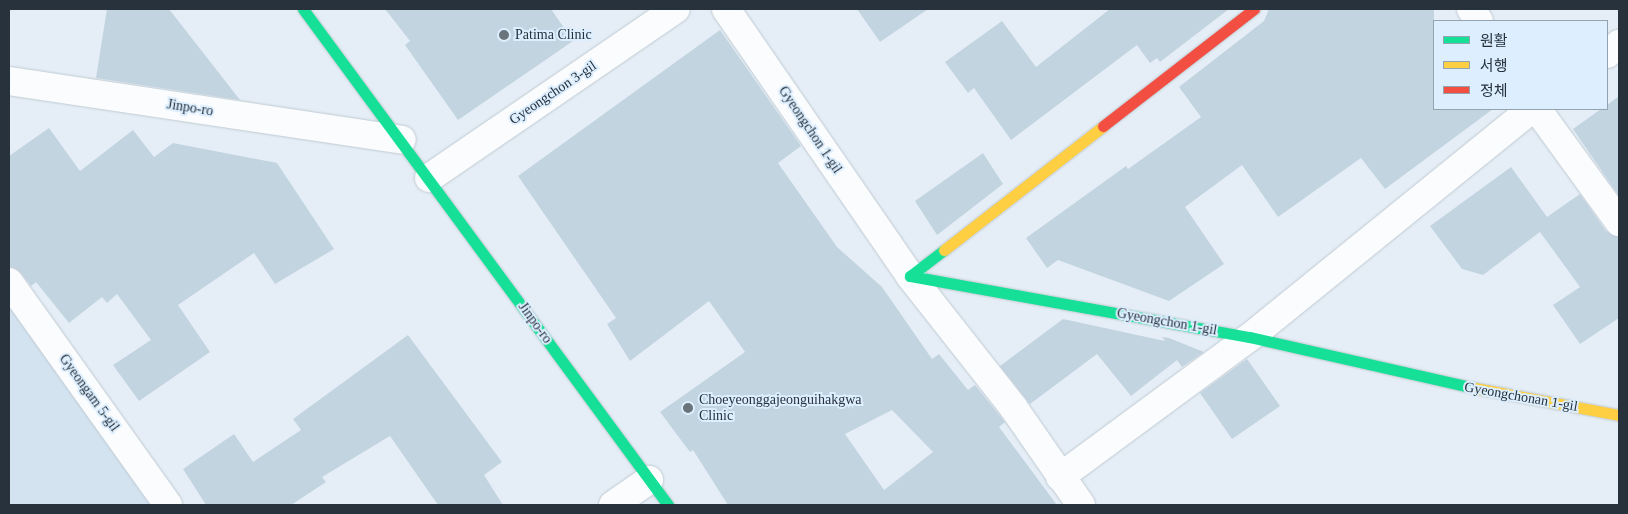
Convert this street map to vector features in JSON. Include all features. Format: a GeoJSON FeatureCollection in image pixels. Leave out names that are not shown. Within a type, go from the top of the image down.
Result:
{"type":"FeatureCollection","features":[{"type":"Feature","properties":{"kind":"street","name":"Jinpo-ro"},"geometry":{"type":"LineString","coordinates":[[304,9],[402,140],[668,505]]}},
{"type":"Feature","properties":{"kind":"street","name":"Gyeongchon 3-gil"},"geometry":{"type":"LineString","coordinates":[[429,178],[676,9]]}},
{"type":"Feature","properties":{"kind":"street","name":"Gyeongchon 1-gil"},"geometry":{"type":"LineString","coordinates":[[726,9],[910,276],[1013,407],[1081,505]]}},
{"type":"Feature","properties":{"kind":"street"},"geometry":{"type":"LineString","coordinates":[[910,276],[1254,9]]}},
{"type":"Feature","properties":{"kind":"street"},"geometry":{"type":"LineString","coordinates":[[1471,9],[1478,20]]}},
{"type":"Feature","properties":{"kind":"street"},"geometry":{"type":"LineString","coordinates":[[1608,53],[1619,44]]}},
{"type":"Feature","properties":{"kind":"street","name":"Jinpo-ro"},"geometry":{"type":"LineString","coordinates":[[9,81],[402,140]]}},
{"type":"Feature","properties":{"kind":"street"},"geometry":{"type":"LineString","coordinates":[[1060,477],[1250,337],[1531,110]]}},
{"type":"Feature","properties":{"kind":"street"},"geometry":{"type":"LineString","coordinates":[[1538,110],[1619,222]]}},
{"type":"Feature","properties":{"kind":"street","name":"Gyeongchon 1-gil"},"geometry":{"type":"LineString","coordinates":[[910,276],[1250,337],[1423,379]]}},
{"type":"Feature","properties":{"kind":"street","name":"Gyeongam 5-gil"},"geometry":{"type":"LineString","coordinates":[[9,282],[168,505]]}},
{"type":"Feature","properties":{"kind":"street","name":"Gyeongchonan 1-gil"},"geometry":{"type":"LineString","coordinates":[[1423,379],[1619,415]]}},
{"type":"Feature","properties":{"kind":"street"},"geometry":{"type":"LineString","coordinates":[[614,505],[650,480]]}},
{"type":"Feature","properties":{"kind":"shaded area"},"geometry":{"type":"Polygon","coordinates":[[[9,282],[169,505],[9,505],[9,282]]]}},
{"type":"Feature","properties":{"kind":"building"},"geometry":{"type":"Polygon","coordinates":[[[107,9],[169,9],[240,100],[96,78],[107,9]]]}},
{"type":"Feature","properties":{"kind":"building"},"geometry":{"type":"Polygon","coordinates":[[[385,9],[551,9],[573,41],[458,120],[405,45],[410,41],[385,9]]]}},
{"type":"Feature","properties":{"kind":"building"},"geometry":{"type":"Polygon","coordinates":[[[857,9],[928,9],[880,42],[857,9]]]}},
{"type":"Feature","properties":{"kind":"building"},"geometry":{"type":"Polygon","coordinates":[[[1110,9],[1229,9],[1160,62],[1157,58],[1150,63],[1137,45],[1011,140],[974,88],[968,93],[945,62],[1002,21],[1036,67],[1110,9]]]}},
{"type":"Feature","properties":{"kind":"building"},"geometry":{"type":"Polygon","coordinates":[[[1269,9],[1434,9],[1433,110],[1492,110],[1385,189],[1361,158],[1278,217],[1242,165],[1185,207],[1224,264],[1169,301],[1058,260],[1047,268],[1026,238],[1126,166],[1128,169],[1201,117],[1179,87],[1264,21],[1269,9]]]}},
{"type":"Feature","properties":{"kind":"building"},"geometry":{"type":"Polygon","coordinates":[[[720,30],[801,146],[778,163],[837,247],[882,287],[932,359],[939,354],[968,390],[975,385],[1005,422],[999,427],[1057,505],[728,505],[693,450],[690,452],[660,412],[745,352],[709,301],[630,361],[607,324],[616,318],[518,176],[720,30]],[[892,410],[845,434],[884,490],[933,452],[892,410]]]}},
{"type":"Feature","properties":{"kind":"building"},"geometry":{"type":"Polygon","coordinates":[[[1619,96],[1619,196],[1573,129],[1600,110],[1608,110],[1608,104],[1619,96]]]}},
{"type":"Feature","properties":{"kind":"building"},"geometry":{"type":"Polygon","coordinates":[[[49,128],[80,171],[133,130],[154,157],[173,143],[277,163],[334,249],[275,284],[254,253],[178,305],[210,352],[139,401],[113,365],[151,340],[117,294],[107,303],[102,297],[69,323],[36,282],[31,286],[21,273],[9,267],[9,156],[49,128]]]}},
{"type":"Feature","properties":{"kind":"building"},"geometry":{"type":"Polygon","coordinates":[[[983,153],[1003,184],[937,235],[915,201],[983,153]]]}},
{"type":"Feature","properties":{"kind":"building"},"geometry":{"type":"Polygon","coordinates":[[[1511,167],[1547,217],[1580,194],[1606,231],[1619,237],[1619,318],[1580,344],[1553,305],[1580,287],[1540,232],[1483,275],[1462,269],[1430,226],[1511,167]]]}},
{"type":"Feature","properties":{"kind":"building"},"geometry":{"type":"Polygon","coordinates":[[[1063,319],[1165,341],[1162,337],[1169,338],[1204,352],[1182,367],[1177,360],[1131,396],[1097,354],[1030,404],[1000,366],[1063,319]]]}},
{"type":"Feature","properties":{"kind":"building"},"geometry":{"type":"Polygon","coordinates":[[[408,335],[502,462],[484,475],[503,505],[438,505],[390,436],[322,477],[326,482],[291,505],[206,505],[183,469],[234,434],[253,462],[301,430],[293,419],[408,335]]]}},
{"type":"Feature","properties":{"kind":"building"},"geometry":{"type":"Polygon","coordinates":[[[1247,359],[1280,406],[1232,439],[1200,393],[1247,359]]]}},
{"type":"Feature","properties":{"kind":"traffic: fast"},"geometry":{"type":"LineString","coordinates":[[303,9],[668,505]]}},
{"type":"Feature","properties":{"kind":"traffic: fast"},"geometry":{"type":"LineString","coordinates":[[944,250],[910,276],[1250,337],[1475,388]]}},
{"type":"Feature","properties":{"kind":"traffic: slow"},"geometry":{"type":"LineString","coordinates":[[944,250],[1103,126]]}},
{"type":"Feature","properties":{"kind":"traffic: slow"},"geometry":{"type":"LineString","coordinates":[[1475,388],[1619,415]]}},
{"type":"Feature","properties":{"kind":"traffic: jam"},"geometry":{"type":"LineString","coordinates":[[1103,126],[1254,9]]}},
{"type":"Feature","properties":{"kind":"place","name":"Patima Clinic"},"geometry":{"type":"Point","coordinates":[504,35]}},
{"type":"Feature","properties":{"kind":"place","name":"Choeyeonggajeonguihakgwa Clinic"},"geometry":{"type":"Point","coordinates":[688,408]}}]}
